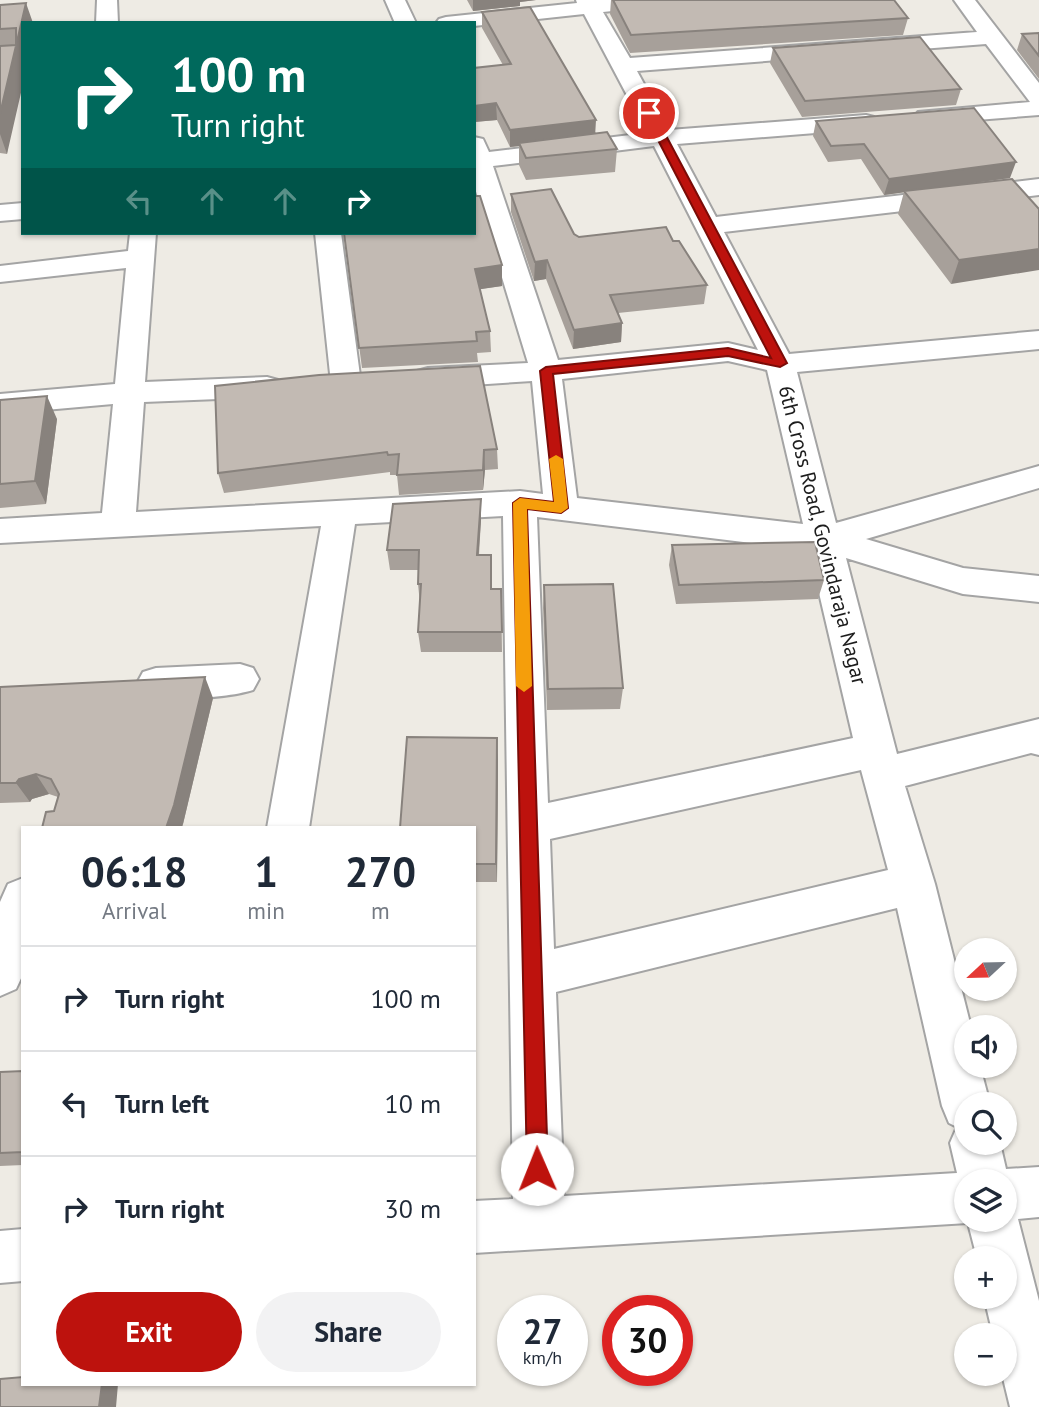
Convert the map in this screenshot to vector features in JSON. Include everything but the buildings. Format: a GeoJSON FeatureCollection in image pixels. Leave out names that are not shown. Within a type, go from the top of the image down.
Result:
{"type":"FeatureCollection","features":[{"type":"Feature","properties":{"kind":"street"},"geometry":{"type":"LineString","coordinates":[[107,0],[107,21]]}},
{"type":"Feature","properties":{"kind":"street"},"geometry":{"type":"LineString","coordinates":[[395,0],[405,21]]}},
{"type":"Feature","properties":{"kind":"street"},"geometry":{"type":"LineString","coordinates":[[461,21],[589,4],[660,0]]}},
{"type":"Feature","properties":{"kind":"street"},"geometry":{"type":"LineString","coordinates":[[964,0],[1039,99]]}},
{"type":"Feature","properties":{"kind":"street","name":"6th Cross Road, Govindaraja Nagar"},"geometry":{"type":"LineString","coordinates":[[589,4],[780,363],[879,763],[913,884],[963,1092]]}},
{"type":"Feature","properties":{"kind":"street"},"geometry":{"type":"LineString","coordinates":[[623,65],[993,37]]}},
{"type":"Feature","properties":{"kind":"street"},"geometry":{"type":"LineString","coordinates":[[561,508],[546,371],[476,155],[1039,108]]}},
{"type":"Feature","properties":{"kind":"street"},"geometry":{"type":"LineString","coordinates":[[708,226],[1039,187]]}},
{"type":"Feature","properties":{"kind":"street"},"geometry":{"type":"LineString","coordinates":[[0,213],[21,211]]}},
{"type":"Feature","properties":{"kind":"street"},"geometry":{"type":"LineString","coordinates":[[328,235],[346,383]]}},
{"type":"Feature","properties":{"kind":"street"},"geometry":{"type":"LineString","coordinates":[[0,274],[142,245],[118,525]]}},
{"type":"Feature","properties":{"kind":"street"},"geometry":{"type":"LineString","coordinates":[[0,404],[129,393],[546,371],[728,352],[780,363],[1039,340]]}},
{"type":"Feature","properties":{"kind":"street"},"geometry":{"type":"LineString","coordinates":[[824,539],[1039,477]]}},
{"type":"Feature","properties":{"kind":"street"},"geometry":{"type":"LineString","coordinates":[[0,531],[520,503],[824,539],[963,581],[1039,589]]}},
{"type":"Feature","properties":{"kind":"street"},"geometry":{"type":"LineString","coordinates":[[520,503],[539,1224]]}},
{"type":"Feature","properties":{"kind":"street"},"geometry":{"type":"LineString","coordinates":[[288,826],[340,513]]}},
{"type":"Feature","properties":{"kind":"street"},"geometry":{"type":"LineString","coordinates":[[120,685],[240,679]]}},
{"type":"Feature","properties":{"kind":"street"},"geometry":{"type":"LineString","coordinates":[[528,826],[1038,736]]}},
{"type":"Feature","properties":{"kind":"street"},"geometry":{"type":"LineString","coordinates":[[532,976],[913,884]]}},
{"type":"Feature","properties":{"kind":"street"},"geometry":{"type":"LineString","coordinates":[[0,974],[21,905]]}},
{"type":"Feature","properties":{"kind":"street"},"geometry":{"type":"LineString","coordinates":[[1017,1194],[1039,1192]]}},
{"type":"Feature","properties":{"kind":"street"},"geometry":{"type":"LineString","coordinates":[[476,1227],[954,1199]]}},
{"type":"Feature","properties":{"kind":"street"},"geometry":{"type":"LineString","coordinates":[[0,1258],[21,1255]]}},
{"type":"Feature","properties":{"kind":"street"},"geometry":{"type":"LineString","coordinates":[[1014,1309],[1038,1407]]}},
{"type":"Feature","properties":{"kind":"slow traffic"},"geometry":{"type":"LineString","coordinates":[[524,686],[520,503],[561,508],[556,459]]}},
{"type":"Feature","properties":{"kind":"route"},"geometry":{"type":"LineString","coordinates":[[537,1169],[520,503],[561,508],[546,371],[728,352],[780,363],[649,113]]}}]}
